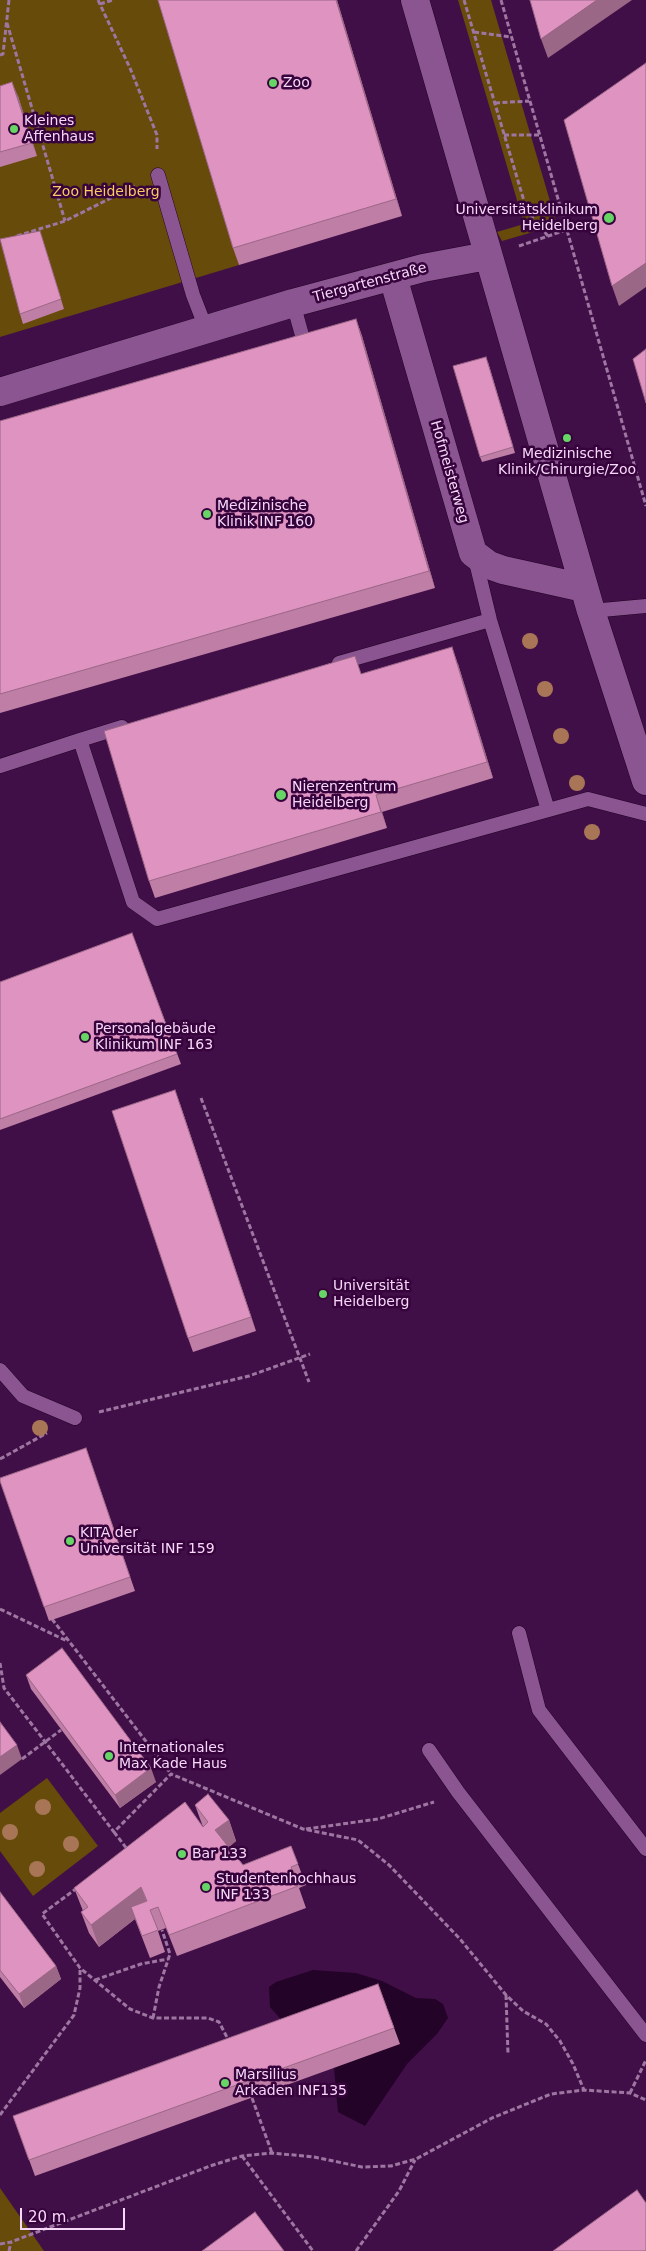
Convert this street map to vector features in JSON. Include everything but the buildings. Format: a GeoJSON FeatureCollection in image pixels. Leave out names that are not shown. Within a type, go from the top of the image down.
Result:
{"type":"FeatureCollection","features":[{"type":"Feature","properties":{"kind":"street"},"geometry":{"type":"LineString","coordinates":[[415,0],[487,256],[588,599],[646,781]]}},
{"type":"Feature","properties":{"kind":"street","name":"Tiergartenstraße"},"geometry":{"type":"LineString","coordinates":[[0,392],[207,331],[293,303],[424,268],[487,256]]}},
{"type":"Feature","properties":{"kind":"street","name":"Hofmeisterweg"},"geometry":{"type":"LineString","coordinates":[[393,277],[474,553]]}},
{"type":"Feature","properties":{"kind":"street"},"geometry":{"type":"LineString","coordinates":[[474,553],[489,565],[588,599]]}},
{"type":"Feature","properties":{"kind":"lane"},"geometry":{"type":"LineString","coordinates":[[158,176],[193,295],[207,331]]}},
{"type":"Feature","properties":{"kind":"lane"},"geometry":{"type":"LineString","coordinates":[[293,303],[312,370]]}},
{"type":"Feature","properties":{"kind":"lane"},"geometry":{"type":"LineString","coordinates":[[474,553],[490,620],[548,810]]}},
{"type":"Feature","properties":{"kind":"lane"},"geometry":{"type":"LineString","coordinates":[[588,599],[646,606]]}},
{"type":"Feature","properties":{"kind":"lane"},"geometry":{"type":"LineString","coordinates":[[328,667],[490,620]]}},
{"type":"Feature","properties":{"kind":"lane"},"geometry":{"type":"LineString","coordinates":[[0,766],[137,723]]}},
{"type":"Feature","properties":{"kind":"lane"},"geometry":{"type":"LineString","coordinates":[[80,740],[133,902],[157,919],[588,799],[646,814]]}},
{"type":"Feature","properties":{"kind":"lane"},"geometry":{"type":"LineString","coordinates":[[0,1370],[23,1396],[75,1418]]}},
{"type":"Feature","properties":{"kind":"lane"},"geometry":{"type":"LineString","coordinates":[[519,1633],[539,1710],[646,1849]]}},
{"type":"Feature","properties":{"kind":"lane"},"geometry":{"type":"LineString","coordinates":[[429,1750],[458,1792],[646,2035]]}},
{"type":"Feature","properties":{"kind":"path"},"geometry":{"type":"LineString","coordinates":[[0,55],[3,54],[9,0]]}},
{"type":"Feature","properties":{"kind":"path"},"geometry":{"type":"LineString","coordinates":[[9,238],[65,221],[158,176],[157,135],[130,68],[99,2],[113,0]]}},
{"type":"Feature","properties":{"kind":"path"},"geometry":{"type":"LineString","coordinates":[[464,0],[527,211],[548,236]]}},
{"type":"Feature","properties":{"kind":"path"},"geometry":{"type":"LineString","coordinates":[[501,0],[646,506]]}},
{"type":"Feature","properties":{"kind":"path"},"geometry":{"type":"LineString","coordinates":[[7,23],[65,221]]}},
{"type":"Feature","properties":{"kind":"path"},"geometry":{"type":"LineString","coordinates":[[474,32],[511,37]]}},
{"type":"Feature","properties":{"kind":"path"},"geometry":{"type":"LineString","coordinates":[[495,103],[529,101]]}},
{"type":"Feature","properties":{"kind":"path"},"geometry":{"type":"LineString","coordinates":[[504,135],[539,135]]}},
{"type":"Feature","properties":{"kind":"path"},"geometry":{"type":"LineString","coordinates":[[487,256],[566,230]]}},
{"type":"Feature","properties":{"kind":"path"},"geometry":{"type":"LineString","coordinates":[[201,1098],[309,1382]]}},
{"type":"Feature","properties":{"kind":"path"},"geometry":{"type":"LineString","coordinates":[[0,1459],[75,1418],[249,1376],[310,1354]]}},
{"type":"Feature","properties":{"kind":"path"},"geometry":{"type":"LineString","coordinates":[[0,1610],[70,1643]]}},
{"type":"Feature","properties":{"kind":"path"},"geometry":{"type":"LineString","coordinates":[[52,1619],[171,1774],[303,1830],[358,1840],[389,1865],[460,1939],[506,1995],[523,2011],[546,2024],[560,2041],[573,2064],[584,2090]]}},
{"type":"Feature","properties":{"kind":"path"},"geometry":{"type":"LineString","coordinates":[[0,1664],[4,1688],[127,1850],[119,1855]]}},
{"type":"Feature","properties":{"kind":"path"},"geometry":{"type":"LineString","coordinates":[[22,1759],[61,1730]]}},
{"type":"Feature","properties":{"kind":"path"},"geometry":{"type":"LineString","coordinates":[[114,1832],[171,1774]]}},
{"type":"Feature","properties":{"kind":"path"},"geometry":{"type":"LineString","coordinates":[[303,1830],[378,1819],[424,1806],[458,1792]]}},
{"type":"Feature","properties":{"kind":"path"},"geometry":{"type":"LineString","coordinates":[[81,1885],[42,1914],[80,1968],[130,2009],[153,2018],[208,2018],[219,2022],[231,2047]]}},
{"type":"Feature","properties":{"kind":"path"},"geometry":{"type":"LineString","coordinates":[[153,2018],[159,1987],[170,1954],[162,1930]]}},
{"type":"Feature","properties":{"kind":"path"},"geometry":{"type":"LineString","coordinates":[[94,1980],[141,1964],[168,1958]]}},
{"type":"Feature","properties":{"kind":"path"},"geometry":{"type":"LineString","coordinates":[[0,2115],[74,2015],[80,1988],[80,1968]]}},
{"type":"Feature","properties":{"kind":"path"},"geometry":{"type":"LineString","coordinates":[[506,1995],[508,2054]]}},
{"type":"Feature","properties":{"kind":"path"},"geometry":{"type":"LineString","coordinates":[[630,2094],[646,2060]]}},
{"type":"Feature","properties":{"kind":"path"},"geometry":{"type":"LineString","coordinates":[[0,2244],[11,2242],[210,2166],[242,2156],[272,2153],[314,2157],[362,2167],[391,2166],[416,2159],[499,2114],[551,2094],[584,2090],[630,2094],[646,2100]]}},
{"type":"Feature","properties":{"kind":"path"},"geometry":{"type":"LineString","coordinates":[[252,2098],[272,2153]]}},
{"type":"Feature","properties":{"kind":"path"},"geometry":{"type":"LineString","coordinates":[[242,2156],[313,2251]]}},
{"type":"Feature","properties":{"kind":"path"},"geometry":{"type":"LineString","coordinates":[[356,2251],[399,2191],[416,2159]]}},
{"type":"Feature","properties":{"kind":"path"},"geometry":{"type":"LineString","coordinates":[[9,2251],[11,2242]]}},
{"type":"Feature","properties":{"kind":"green space","name":"Zoo Heidelberg"},"geometry":{"type":"Polygon","coordinates":[[[0,0],[159,0],[239,265],[0,337],[0,0]]]}},
{"type":"Feature","properties":{"kind":"green space"},"geometry":{"type":"Polygon","coordinates":[[[458,0],[491,0],[557,225],[502,241],[497,232],[524,224],[458,0]]]}},
{"type":"Feature","properties":{"kind":"green space"},"geometry":{"type":"Polygon","coordinates":[[[47,1778],[98,1846],[33,1896],[0,1851],[0,1813],[47,1778]]]}},
{"type":"Feature","properties":{"kind":"green space"},"geometry":{"type":"Polygon","coordinates":[[[0,2188],[44,2251],[0,2251],[0,2188]]]}},
{"type":"Feature","properties":{"kind":"shaded area"},"geometry":{"type":"Polygon","coordinates":[[[313,1970],[356,1973],[382,1981],[416,1998],[435,1999],[443,2004],[448,2018],[437,2034],[407,2064],[365,2126],[338,2112],[334,2068],[293,2033],[270,2007],[269,1987],[276,1982],[313,1970]]]}},
{"type":"Feature","properties":{"kind":"place","name":"Zoo"},"geometry":{"type":"Point","coordinates":[273,83]}},
{"type":"Feature","properties":{"kind":"place","name":"Kleines Affenhaus"},"geometry":{"type":"Point","coordinates":[14,129]}},
{"type":"Feature","properties":{"kind":"place","name":"Universitätsklinikum Heidelberg"},"geometry":{"type":"Point","coordinates":[609,218]}},
{"type":"Feature","properties":{"kind":"place","name":"Medizinische Klinik/Chirurgie/Zoo"},"geometry":{"type":"Point","coordinates":[567,438]}},
{"type":"Feature","properties":{"kind":"place","name":"Medizinische Klinik INF 160"},"geometry":{"type":"Point","coordinates":[207,514]}},
{"type":"Feature","properties":{"kind":"place","name":"Nierenzentrum Heidelberg"},"geometry":{"type":"Point","coordinates":[281,795]}},
{"type":"Feature","properties":{"kind":"place","name":"Personalgebäude Klinikum INF 163"},"geometry":{"type":"Point","coordinates":[85,1037]}},
{"type":"Feature","properties":{"kind":"place","name":"Universität Heidelberg"},"geometry":{"type":"Point","coordinates":[323,1294]}},
{"type":"Feature","properties":{"kind":"place","name":"KITA der Universität INF 159"},"geometry":{"type":"Point","coordinates":[70,1541]}},
{"type":"Feature","properties":{"kind":"place","name":"Internationales Max Kade Haus"},"geometry":{"type":"Point","coordinates":[109,1756]}},
{"type":"Feature","properties":{"kind":"place","name":"Bar 133"},"geometry":{"type":"Point","coordinates":[182,1854]}},
{"type":"Feature","properties":{"kind":"place","name":"Studentenhochhaus INF 133"},"geometry":{"type":"Point","coordinates":[206,1887]}},
{"type":"Feature","properties":{"kind":"place","name":"Marsilius Arkaden INF135"},"geometry":{"type":"Point","coordinates":[225,2083]}}]}
